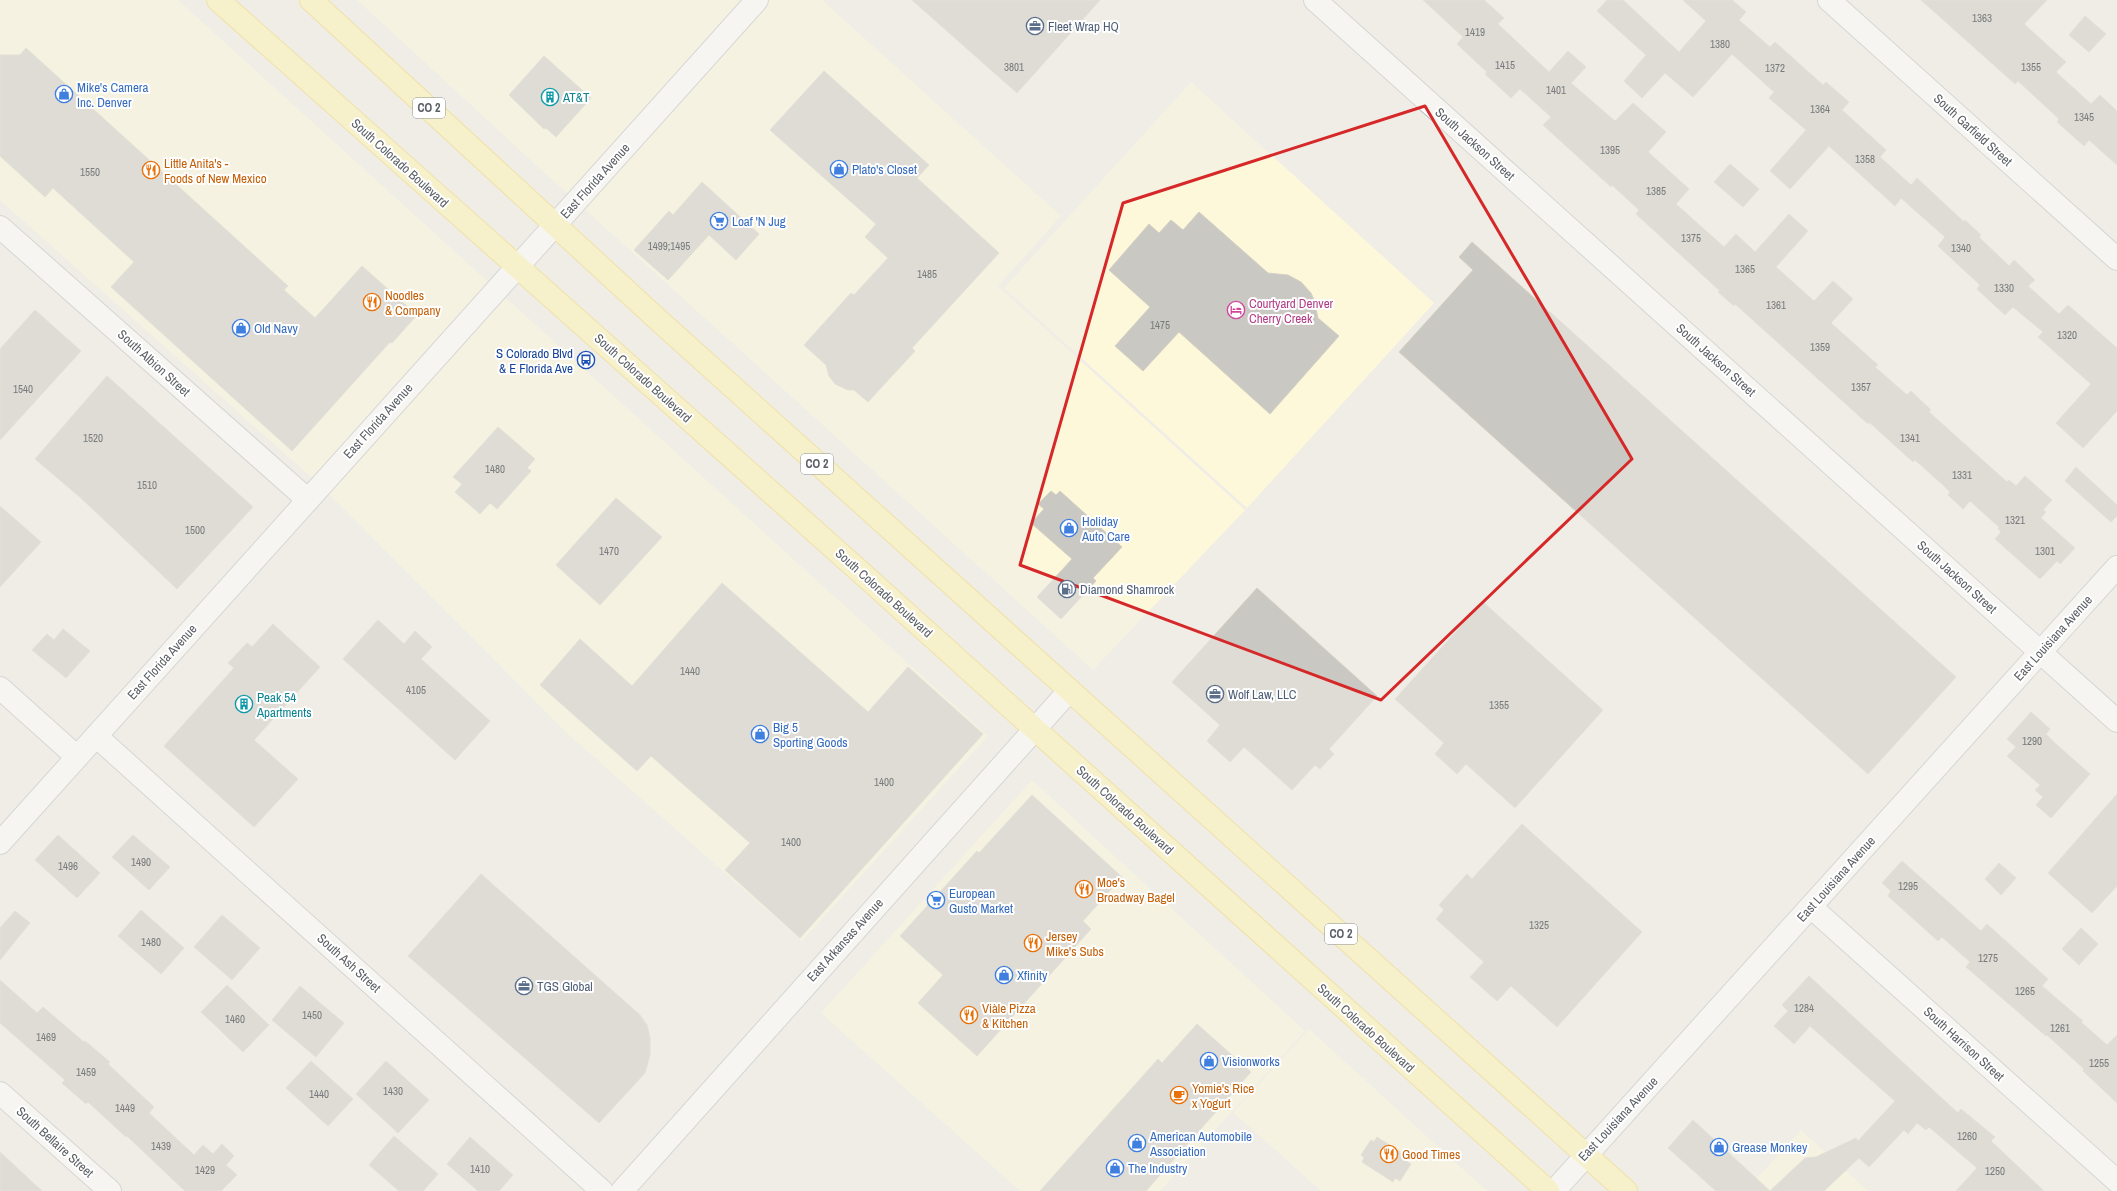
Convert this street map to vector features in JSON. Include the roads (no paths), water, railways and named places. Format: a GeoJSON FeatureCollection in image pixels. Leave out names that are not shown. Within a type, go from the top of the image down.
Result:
{"type":"FeatureCollection","features":[{"type":"Feature","properties":{"kind":"main road","name":"South Colorado Boulevard"},"geometry":{"type":"LineString","coordinates":[[218,0],[1035,729],[1548,1191]]}},
{"type":"Feature","properties":{"kind":"main road","name":"CO 2"},"geometry":{"type":"LineString","coordinates":[[311,0],[654,317],[1068,691],[1626,1191]]}},
{"type":"Feature","properties":{"kind":"street","name":"East Florida Avenue"},"geometry":{"type":"LineString","coordinates":[[0,843],[757,0]]}},
{"type":"Feature","properties":{"kind":"street","name":"South Jackson Street"},"geometry":{"type":"LineString","coordinates":[[1316,0],[2117,721]]}},
{"type":"Feature","properties":{"kind":"street","name":"South Garfield Street"},"geometry":{"type":"LineString","coordinates":[[1829,0],[2117,260]]}},
{"type":"Feature","properties":{"kind":"street","name":"South Albion Street"},"geometry":{"type":"LineString","coordinates":[[0,226],[308,500]]}},
{"type":"Feature","properties":{"kind":"street","name":"East Louisiana Avenue"},"geometry":{"type":"LineString","coordinates":[[1554,1191],[2117,566]]}},
{"type":"Feature","properties":{"kind":"street"},"geometry":{"type":"LineString","coordinates":[[0,688],[77,757]]}},
{"type":"Feature","properties":{"kind":"street","name":"East Arkansas Avenue"},"geometry":{"type":"LineString","coordinates":[[622,1191],[1068,691]]}},
{"type":"Feature","properties":{"kind":"street","name":"South Ash Street"},"geometry":{"type":"LineString","coordinates":[[96,736],[602,1191]]}},
{"type":"Feature","properties":{"kind":"street","name":"South Harrison Street"},"geometry":{"type":"LineString","coordinates":[[1811,907],[2117,1181]]}},
{"type":"Feature","properties":{"kind":"street","name":"South Bellaire Street"},"geometry":{"type":"LineString","coordinates":[[0,1093],[110,1191]]}},
{"type":"Feature","properties":{"kind":"place","name":"Fleet Wrap HQ"},"geometry":{"type":"Point","coordinates":[1035,26]}},
{"type":"Feature","properties":{"kind":"place","name":"Mike's Camera Inc. Denver"},"geometry":{"type":"Point","coordinates":[64,94]}},
{"type":"Feature","properties":{"kind":"place","name":"AT&T"},"geometry":{"type":"Point","coordinates":[550,97]}},
{"type":"Feature","properties":{"kind":"place","name":"Plato's Closet"},"geometry":{"type":"Point","coordinates":[839,169]}},
{"type":"Feature","properties":{"kind":"place","name":"Little Anita's - Foods of New Mexico"},"geometry":{"type":"Point","coordinates":[151,170]}},
{"type":"Feature","properties":{"kind":"place","name":"Loaf 'N Jug"},"geometry":{"type":"Point","coordinates":[719,221]}},
{"type":"Feature","properties":{"kind":"place","name":"Noodles & Company"},"geometry":{"type":"Point","coordinates":[372,302]}},
{"type":"Feature","properties":{"kind":"place","name":"Courtyard Denver Cherry Creek"},"geometry":{"type":"Point","coordinates":[1236,310]}},
{"type":"Feature","properties":{"kind":"place","name":"Old Navy"},"geometry":{"type":"Point","coordinates":[241,328]}},
{"type":"Feature","properties":{"kind":"place","name":"S Colorado Blvd & E Florida Ave"},"geometry":{"type":"Point","coordinates":[586,360]}},
{"type":"Feature","properties":{"kind":"place","name":"Holiday Auto Care"},"geometry":{"type":"Point","coordinates":[1069,528]}},
{"type":"Feature","properties":{"kind":"place","name":"Diamond Shamrock"},"geometry":{"type":"Point","coordinates":[1067,589]}},
{"type":"Feature","properties":{"kind":"place","name":"Wolf Law, LLC"},"geometry":{"type":"Point","coordinates":[1215,694]}},
{"type":"Feature","properties":{"kind":"place","name":"Peak 54 Apartments"},"geometry":{"type":"Point","coordinates":[244,704]}},
{"type":"Feature","properties":{"kind":"place","name":"Big 5 Sporting Goods"},"geometry":{"type":"Point","coordinates":[760,734]}},
{"type":"Feature","properties":{"kind":"place","name":"Moe's Broadway Bagel"},"geometry":{"type":"Point","coordinates":[1084,889]}},
{"type":"Feature","properties":{"kind":"place","name":"European Gusto Market"},"geometry":{"type":"Point","coordinates":[936,900]}},
{"type":"Feature","properties":{"kind":"place","name":"Jersey Mike's Subs"},"geometry":{"type":"Point","coordinates":[1033,943]}},
{"type":"Feature","properties":{"kind":"place","name":"Xfinity"},"geometry":{"type":"Point","coordinates":[1004,975]}},
{"type":"Feature","properties":{"kind":"place","name":"TGS Global"},"geometry":{"type":"Point","coordinates":[524,986]}},
{"type":"Feature","properties":{"kind":"place","name":"Viàle Pizza & Kitchen"},"geometry":{"type":"Point","coordinates":[969,1015]}},
{"type":"Feature","properties":{"kind":"place","name":"Visionworks"},"geometry":{"type":"Point","coordinates":[1209,1061]}},
{"type":"Feature","properties":{"kind":"place","name":"Yomie's Rice x Yogurt"},"geometry":{"type":"Point","coordinates":[1179,1095]}},
{"type":"Feature","properties":{"kind":"place","name":"American Automobile Association"},"geometry":{"type":"Point","coordinates":[1137,1143]}},
{"type":"Feature","properties":{"kind":"place","name":"Grease Monkey"},"geometry":{"type":"Point","coordinates":[1719,1147]}},
{"type":"Feature","properties":{"kind":"place","name":"Good Times"},"geometry":{"type":"Point","coordinates":[1389,1154]}},
{"type":"Feature","properties":{"kind":"place","name":"The Industry"},"geometry":{"type":"Point","coordinates":[1115,1168]}}]}
